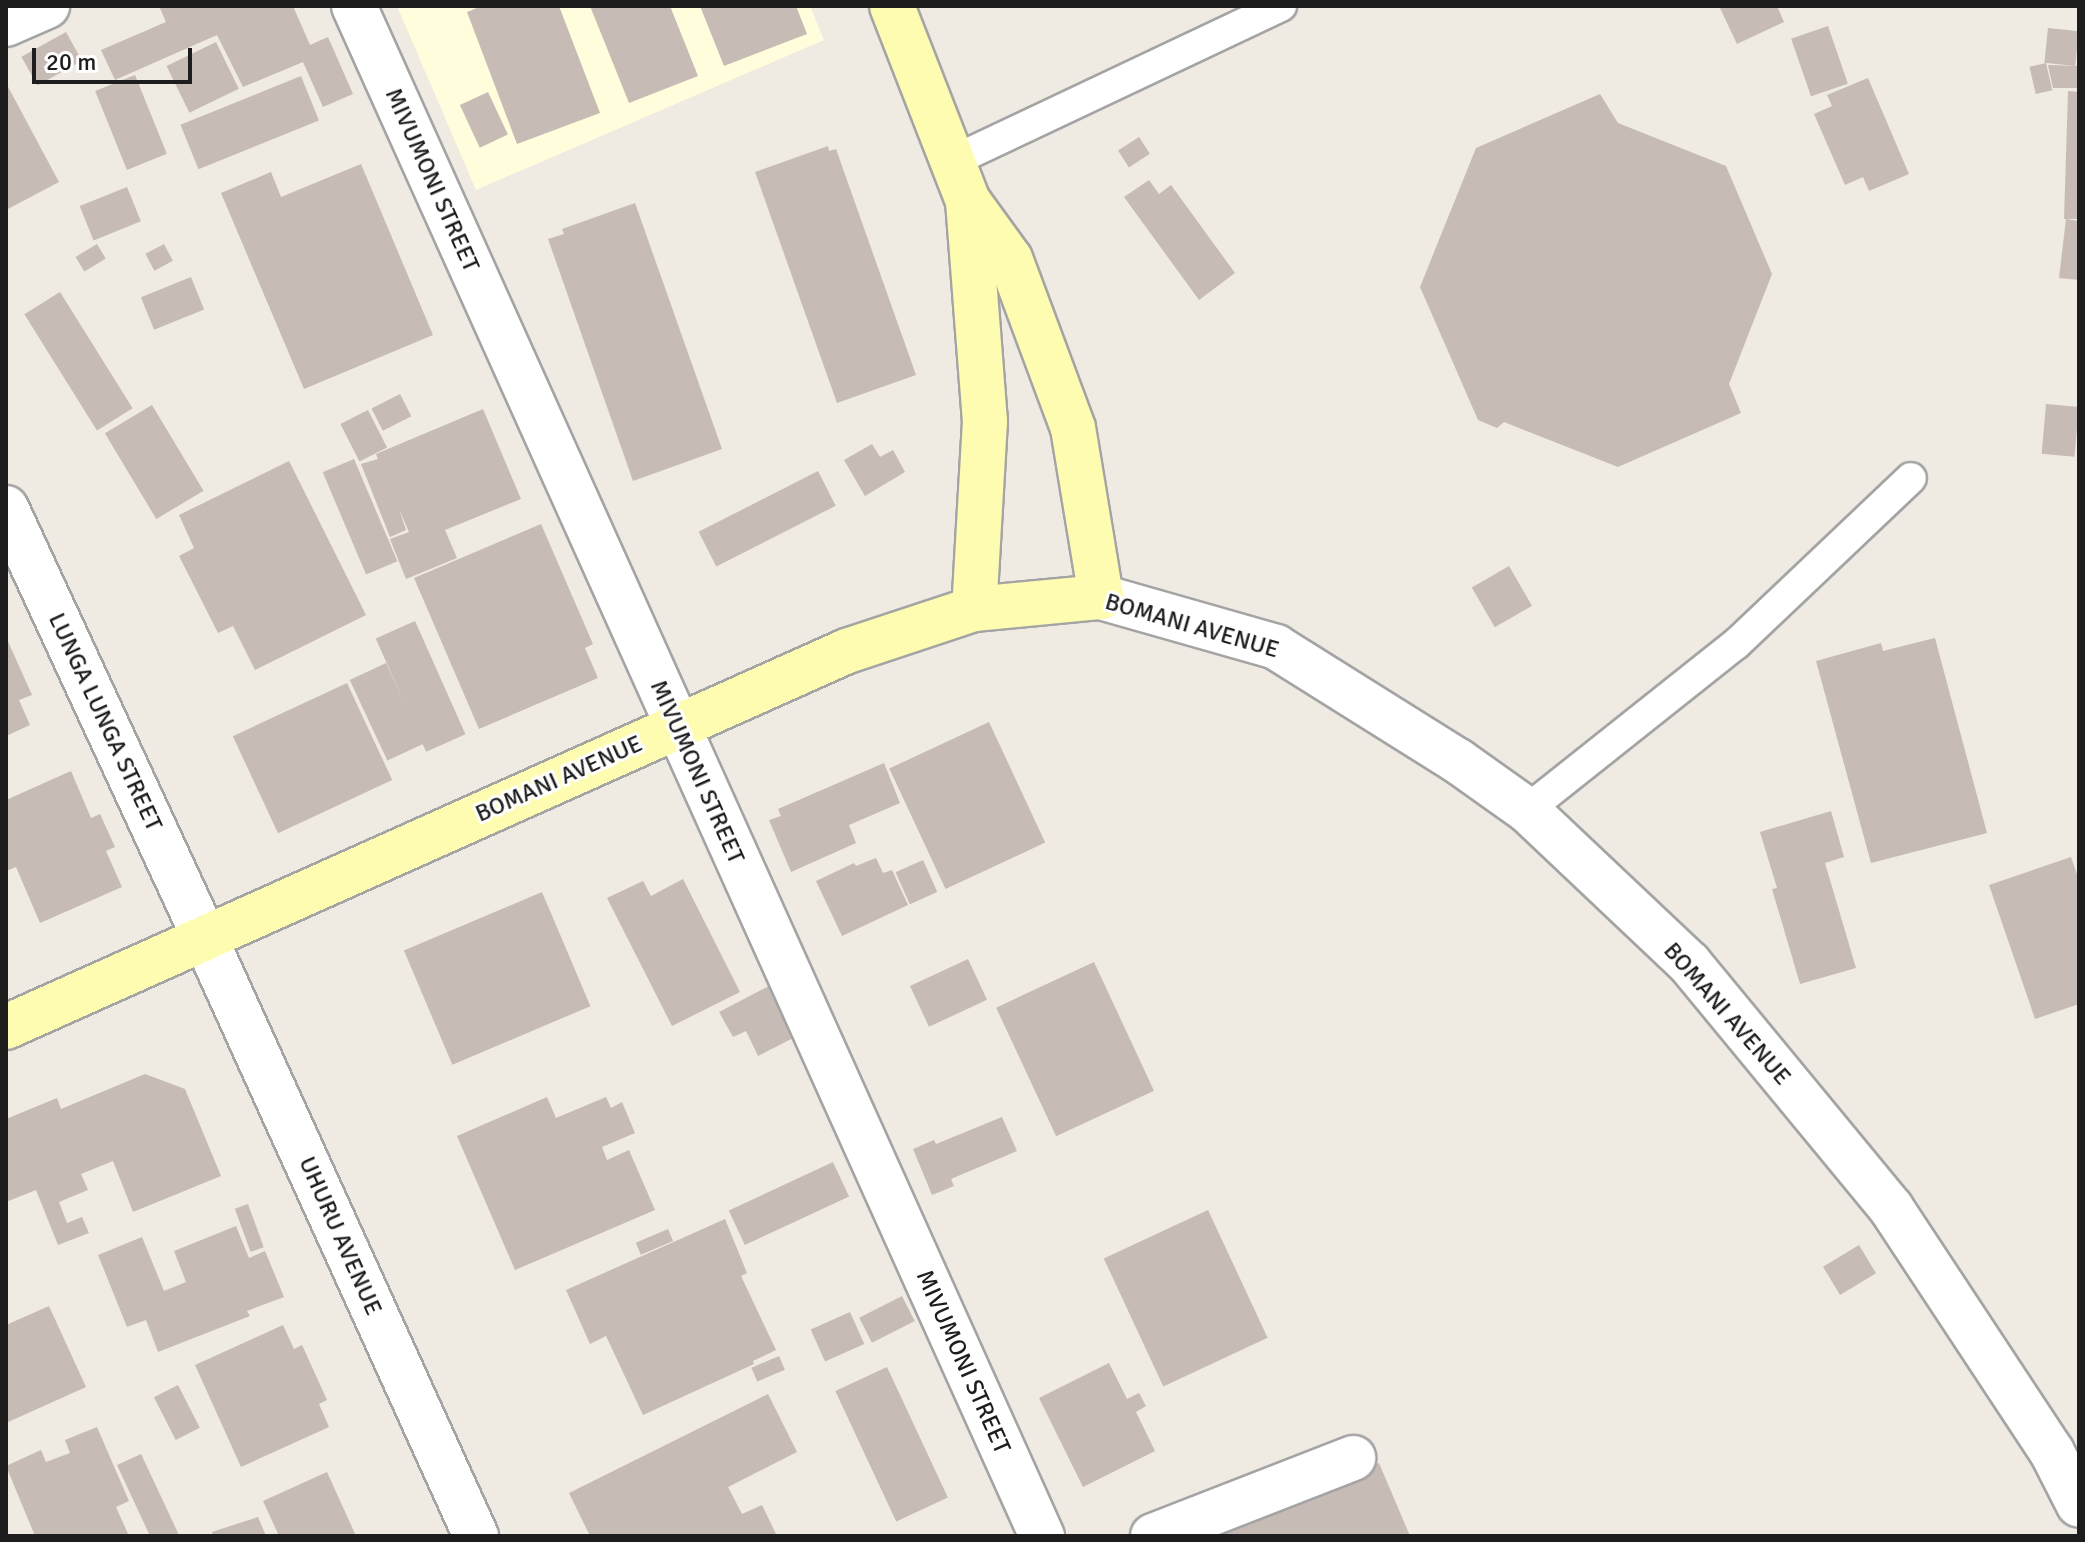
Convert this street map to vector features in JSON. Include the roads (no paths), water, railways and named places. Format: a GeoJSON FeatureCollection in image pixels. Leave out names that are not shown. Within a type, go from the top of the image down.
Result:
{"type":"FeatureCollection","features":[{"type":"Feature","properties":{"kind":"main road"},"geometry":{"type":"LineString","coordinates":[[892,6],[968,201],[1010,259],[1073,428],[1101,597]]}},
{"type":"Feature","properties":{"kind":"main road"},"geometry":{"type":"LineString","coordinates":[[968,201],[971,279],[985,421],[974,609]]}},
{"type":"Feature","properties":{"kind":"main road","name":"BOMANI AVENUE"},"geometry":{"type":"LineString","coordinates":[[6,1027],[847,651],[974,609],[1101,597]]}},
{"type":"Feature","properties":{"kind":"street"},"geometry":{"type":"LineString","coordinates":[[6,24],[47,6]]}},
{"type":"Feature","properties":{"kind":"street","name":"MIVUMONI STREET"},"geometry":{"type":"LineString","coordinates":[[354,6],[1042,1536]]}},
{"type":"Feature","properties":{"kind":"street","name":"LUNGA LUNGA STREET"},"geometry":{"type":"LineString","coordinates":[[6,508],[204,936]]}},
{"type":"Feature","properties":{"kind":"street","name":"BOMANI AVENUE"},"geometry":{"type":"LineString","coordinates":[[1101,597],[1276,647],[1458,761],[1527,810],[1689,963],[1891,1208],[2052,1452],[2079,1505]]}},
{"type":"Feature","properties":{"kind":"street","name":"UHURU AVENUE"},"geometry":{"type":"LineString","coordinates":[[204,936],[476,1536]]}},
{"type":"Feature","properties":{"kind":"street"},"geometry":{"type":"LineString","coordinates":[[1153,1536],[1353,1458]]}},
{"type":"Feature","properties":{"kind":"lane"},"geometry":{"type":"LineString","coordinates":[[953,161],[1281,6]]}},
{"type":"Feature","properties":{"kind":"lane"},"geometry":{"type":"LineString","coordinates":[[1527,810],[1736,644],[1911,478]]}}]}
